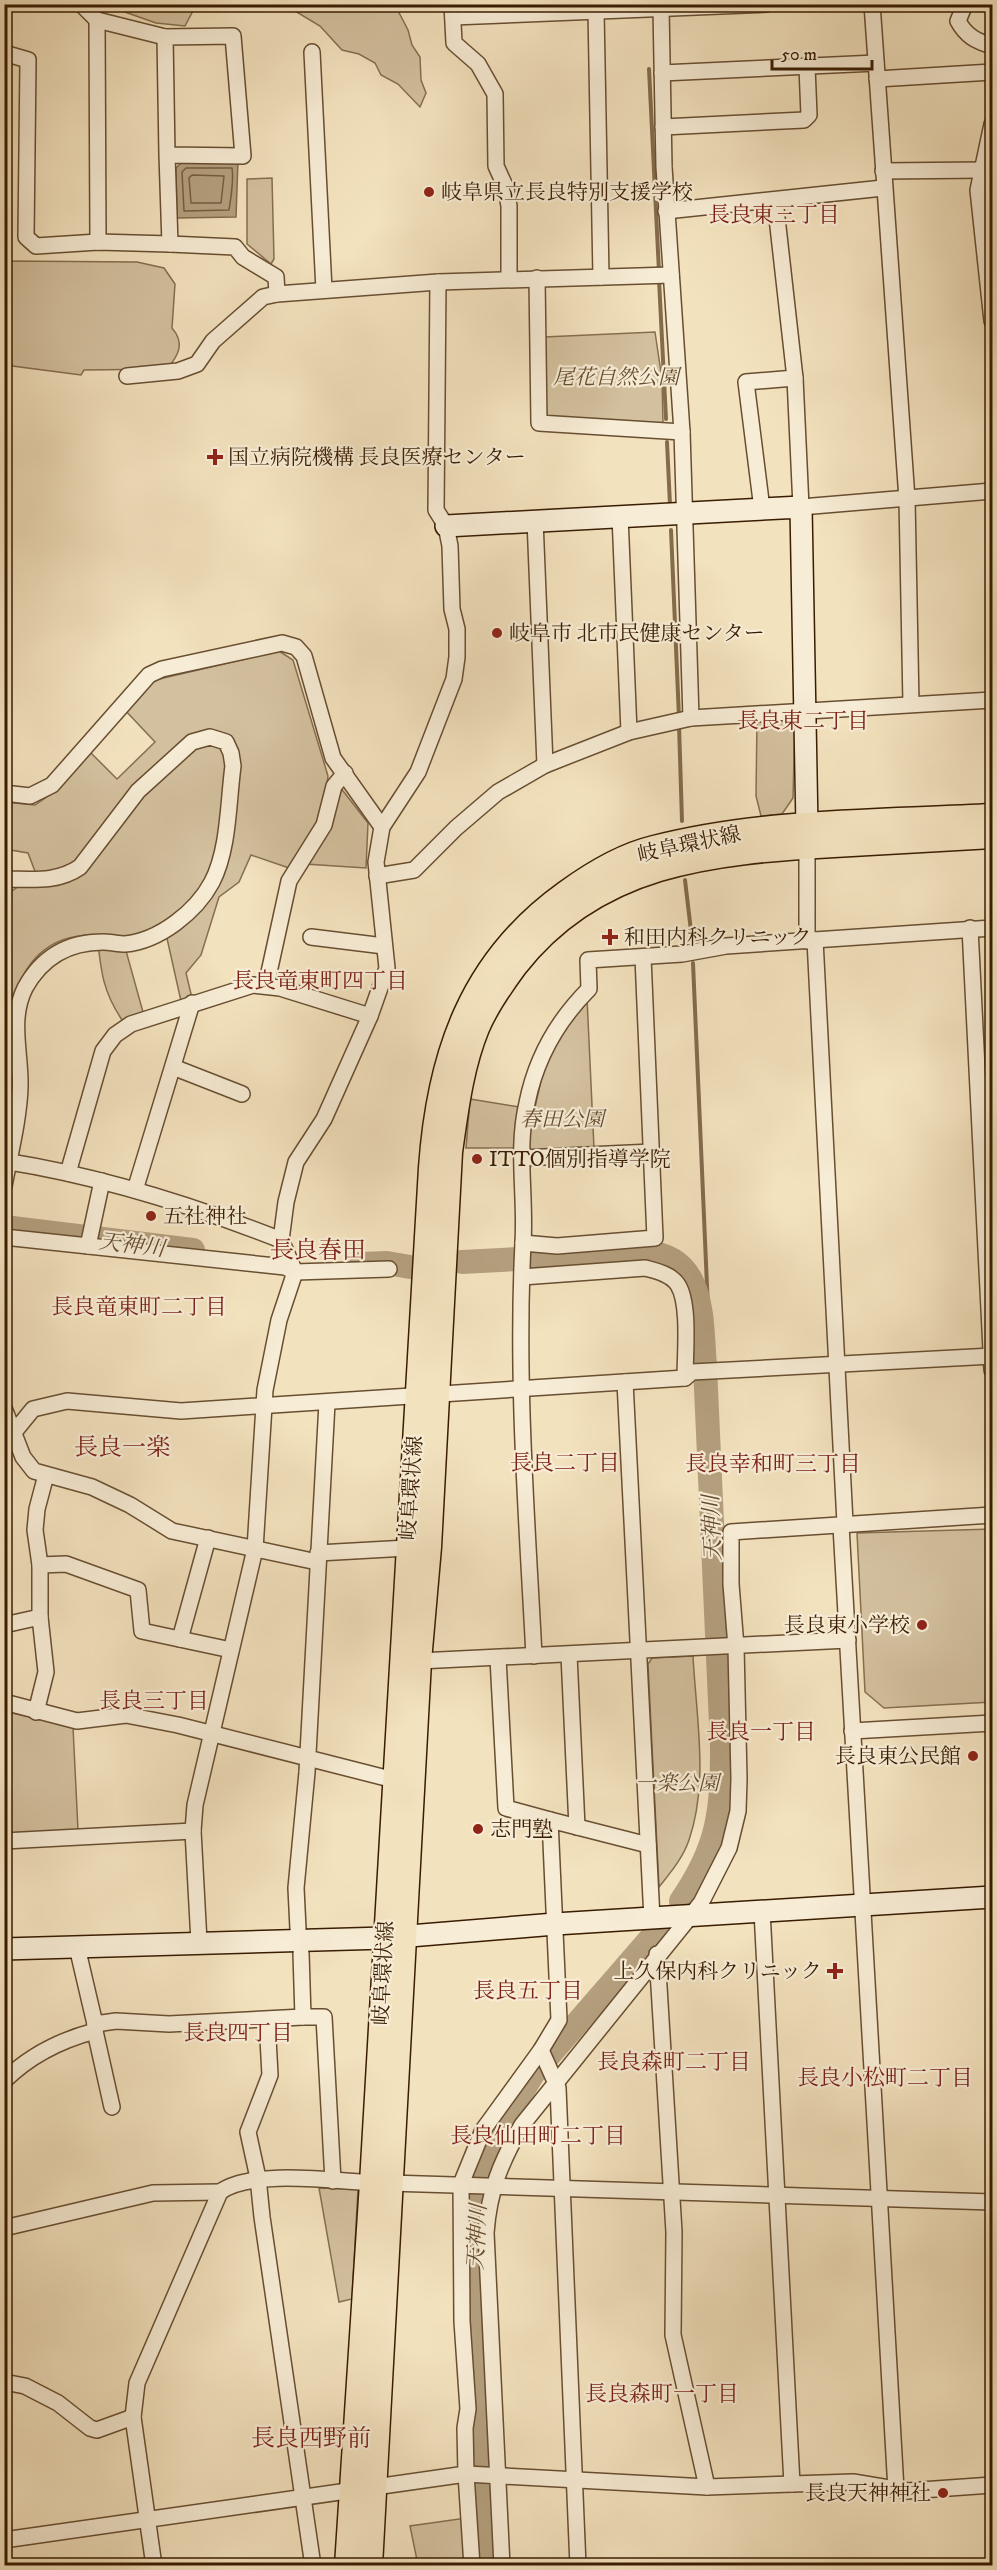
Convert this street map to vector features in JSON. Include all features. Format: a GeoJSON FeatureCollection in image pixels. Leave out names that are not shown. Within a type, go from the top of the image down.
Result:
{"type":"FeatureCollection","features":[{"type":"Feature","properties":{"kind":"main road","name":"岐阜環状線"},"geometry":{"type":"LineString","coordinates":[[807,837],[993,816]]}},
{"type":"Feature","properties":{"kind":"main road","name":"岐阜環状線"},"geometry":{"type":"LineString","coordinates":[[347,2565],[362,2489],[395,1938],[429,1547],[427,1396],[432,1152],[439,1093],[462,1020],[494,964],[519,931],[548,906],[603,868],[628,856],[654,848],[738,832],[807,837],[993,836]]}},
{"type":"Feature","properties":{"kind":"main road","name":"岐阜環状線"},"geometry":{"type":"LineString","coordinates":[[395,1938],[394,1780],[403,1658],[407,1548],[427,1396]]}},
{"type":"Feature","properties":{"kind":"main road","name":"岐阜環状線"},"geometry":{"type":"LineString","coordinates":[[362,2489],[370,2565]]}},
{"type":"Feature","properties":{"kind":"street"},"geometry":{"type":"LineString","coordinates":[[81,4],[97,20],[165,37],[233,36],[243,156],[167,155]]}},
{"type":"Feature","properties":{"kind":"street"},"geometry":{"type":"LineString","coordinates":[[509,279],[509,206],[507,188],[496,166],[495,94],[478,64],[454,43],[452,11],[544,9],[596,11],[627,7],[767,4]]}},
{"type":"Feature","properties":{"kind":"street"},"geometry":{"type":"LineString","coordinates":[[872,4],[883,188],[907,499],[911,704]]}},
{"type":"Feature","properties":{"kind":"street"},"geometry":{"type":"LineString","coordinates":[[965,4],[958,21],[963,30],[979,42],[993,46]]}},
{"type":"Feature","properties":{"kind":"street"},"geometry":{"type":"LineString","coordinates":[[661,8],[666,211],[661,275],[682,432],[691,718]]}},
{"type":"Feature","properties":{"kind":"street"},"geometry":{"type":"LineString","coordinates":[[596,11],[601,277]]}},
{"type":"Feature","properties":{"kind":"street"},"geometry":{"type":"LineString","coordinates":[[97,20],[98,242]]}},
{"type":"Feature","properties":{"kind":"street"},"geometry":{"type":"LineString","coordinates":[[165,37],[170,244]]}},
{"type":"Feature","properties":{"kind":"street"},"geometry":{"type":"LineString","coordinates":[[312,52],[324,290]]}},
{"type":"Feature","properties":{"kind":"street"},"geometry":{"type":"LineString","coordinates":[[4,53],[28,60],[26,237],[36,246],[98,242],[235,247],[243,257],[276,277],[277,294]]}},
{"type":"Feature","properties":{"kind":"street"},"geometry":{"type":"LineString","coordinates":[[663,127],[804,120],[809,116],[807,67]]}},
{"type":"Feature","properties":{"kind":"street"},"geometry":{"type":"LineString","coordinates":[[662,74],[807,67],[876,71],[993,72]]}},
{"type":"Feature","properties":{"kind":"street"},"geometry":{"type":"LineString","coordinates":[[993,124],[978,190],[989,261],[993,321]]}},
{"type":"Feature","properties":{"kind":"street"},"geometry":{"type":"LineString","coordinates":[[882,171],[984,170]]}},
{"type":"Feature","properties":{"kind":"street"},"geometry":{"type":"LineString","coordinates":[[666,211],[883,188]]}},
{"type":"Feature","properties":{"kind":"street"},"geometry":{"type":"LineString","coordinates":[[775,200],[795,378],[801,507],[803,711],[811,941],[837,1363],[852,1731],[896,2490]]}},
{"type":"Feature","properties":{"kind":"street"},"geometry":{"type":"LineString","coordinates":[[127,375],[178,371],[197,364],[213,341],[263,297],[277,294],[438,282],[661,275]]}},
{"type":"Feature","properties":{"kind":"street"},"geometry":{"type":"LineString","coordinates":[[537,278],[540,423],[682,432]]}},
{"type":"Feature","properties":{"kind":"street"},"geometry":{"type":"LineString","coordinates":[[199,1942],[193,1831],[195,1805],[255,1549],[264,1406],[274,1344],[295,1272],[281,1240],[286,1202],[296,1162],[324,1119],[370,1016],[387,968],[377,876],[382,827],[418,772],[454,679],[458,657],[457,629],[452,609],[450,546],[446,526],[436,510],[438,282]]}},
{"type":"Feature","properties":{"kind":"street"},"geometry":{"type":"LineString","coordinates":[[762,509],[746,382],[795,378]]}},
{"type":"Feature","properties":{"kind":"street"},"geometry":{"type":"LineString","coordinates":[[446,526],[801,507],[993,491]]}},
{"type":"Feature","properties":{"kind":"street"},"geometry":{"type":"LineString","coordinates":[[620,516],[629,732]]}},
{"type":"Feature","properties":{"kind":"street"},"geometry":{"type":"LineString","coordinates":[[535,520],[545,765]]}},
{"type":"Feature","properties":{"kind":"street"},"geometry":{"type":"LineString","coordinates":[[4,793],[30,796],[52,785],[149,675],[162,669],[282,643],[296,647],[304,656],[333,758],[382,827]]}},
{"type":"Feature","properties":{"kind":"street"},"geometry":{"type":"LineString","coordinates":[[377,876],[414,870],[456,828],[498,792],[545,765],[629,732],[691,718],[993,700]]}},
{"type":"Feature","properties":{"kind":"street"},"geometry":{"type":"LineString","coordinates":[[4,879],[54,879],[69,875],[80,867],[138,791],[192,742],[210,737],[226,742],[233,766],[221,859],[212,882],[200,899],[186,914],[153,936],[125,944],[87,943],[55,953],[42,964],[26,986],[17,1018],[20,1089],[4,1186]]}},
{"type":"Feature","properties":{"kind":"street"},"geometry":{"type":"LineString","coordinates":[[266,986],[289,881],[324,825],[334,786],[345,773]]}},
{"type":"Feature","properties":{"kind":"street"},"geometry":{"type":"LineString","coordinates":[[970,928],[993,1370]]}},
{"type":"Feature","properties":{"kind":"street"},"geometry":{"type":"LineString","coordinates":[[534,1656],[520,1389],[523,1247],[522,1128],[535,1071],[562,1020],[589,989],[588,960],[682,954],[726,946],[993,928]]}},
{"type":"Feature","properties":{"kind":"street"},"geometry":{"type":"LineString","coordinates":[[311,937],[384,946]]}},
{"type":"Feature","properties":{"kind":"street"},"geometry":{"type":"LineString","coordinates":[[523,1247],[655,1238],[643,957]]}},
{"type":"Feature","properties":{"kind":"street"},"geometry":{"type":"LineString","coordinates":[[68,1173],[103,1051],[115,1035],[130,1024],[253,986],[266,986],[370,1016]]}},
{"type":"Feature","properties":{"kind":"street"},"geometry":{"type":"LineString","coordinates":[[135,1190],[192,1003]]}},
{"type":"Feature","properties":{"kind":"street"},"geometry":{"type":"LineString","coordinates":[[173,1067],[242,1094]]}},
{"type":"Feature","properties":{"kind":"street"},"geometry":{"type":"LineString","coordinates":[[522,1158],[652,1152]]}},
{"type":"Feature","properties":{"kind":"street"},"geometry":{"type":"LineString","coordinates":[[7,1162],[68,1173],[135,1190],[226,1218],[281,1240]]}},
{"type":"Feature","properties":{"kind":"street"},"geometry":{"type":"LineString","coordinates":[[89,1240],[102,1181]]}},
{"type":"Feature","properties":{"kind":"street"},"geometry":{"type":"LineString","coordinates":[[4,1237],[89,1240],[285,1267],[295,1272],[389,1269]]}},
{"type":"Feature","properties":{"kind":"street"},"geometry":{"type":"LineString","coordinates":[[522,1273],[645,1268],[662,1272],[677,1283],[683,1300],[689,1375]]}},
{"type":"Feature","properties":{"kind":"street"},"geometry":{"type":"LineString","coordinates":[[15,1431],[33,1409],[67,1401],[182,1411],[625,1382],[715,1370],[992,1356]]}},
{"type":"Feature","properties":{"kind":"street"},"geometry":{"type":"LineString","coordinates":[[625,1382],[653,1919]]}},
{"type":"Feature","properties":{"kind":"street"},"geometry":{"type":"LineString","coordinates":[[298,1929],[296,1888],[307,1759],[327,1403]]}},
{"type":"Feature","properties":{"kind":"street"},"geometry":{"type":"LineString","coordinates":[[4,1408],[15,1431],[23,1457],[34,1471],[92,1487],[130,1505],[172,1531],[255,1549],[317,1558],[407,1548]]}},
{"type":"Feature","properties":{"kind":"street"},"geometry":{"type":"LineString","coordinates":[[36,1712],[46,1672],[40,1617],[40,1565],[35,1530],[37,1509],[46,1474]]}},
{"type":"Feature","properties":{"kind":"street"},"geometry":{"type":"LineString","coordinates":[[502,2565],[495,2475],[486,2233],[491,2185],[522,2125],[686,1917],[701,1903],[729,1848],[738,1811],[730,1584],[731,1532],[993,1515]]}},
{"type":"Feature","properties":{"kind":"street"},"geometry":{"type":"LineString","coordinates":[[180,1639],[208,1538]]}},
{"type":"Feature","properties":{"kind":"street"},"geometry":{"type":"LineString","coordinates":[[40,1565],[66,1563],[138,1590],[142,1631],[231,1650]]}},
{"type":"Feature","properties":{"kind":"street"},"geometry":{"type":"LineString","coordinates":[[4,1625],[40,1617]]}},
{"type":"Feature","properties":{"kind":"street"},"geometry":{"type":"LineString","coordinates":[[419,1661],[848,1640]]}},
{"type":"Feature","properties":{"kind":"street"},"geometry":{"type":"LineString","coordinates":[[569,1655],[577,1827]]}},
{"type":"Feature","properties":{"kind":"street"},"geometry":{"type":"LineString","coordinates":[[498,1658],[506,1808],[648,1845]]}},
{"type":"Feature","properties":{"kind":"street"},"geometry":{"type":"LineString","coordinates":[[4,1702],[77,1721],[126,1716],[211,1733],[394,1780]]}},
{"type":"Feature","properties":{"kind":"street"},"geometry":{"type":"LineString","coordinates":[[852,1731],[993,1724]]}},
{"type":"Feature","properties":{"kind":"street"},"geometry":{"type":"LineString","coordinates":[[472,2565],[465,2428],[468,2409],[462,2321],[464,2184],[483,2130],[543,2051],[559,2020],[550,1820]]}},
{"type":"Feature","properties":{"kind":"street"},"geometry":{"type":"LineString","coordinates":[[4,1841],[193,1831]]}},
{"type":"Feature","properties":{"kind":"street"},"geometry":{"type":"LineString","coordinates":[[4,1949],[395,1938],[555,1924],[993,1897]]}},
{"type":"Feature","properties":{"kind":"street"},"geometry":{"type":"LineString","coordinates":[[762,1911],[792,2484]]}},
{"type":"Feature","properties":{"kind":"street"},"geometry":{"type":"LineString","coordinates":[[77,1947],[112,2107]]}},
{"type":"Feature","properties":{"kind":"street"},"geometry":{"type":"LineString","coordinates":[[301,1953],[303,2017]]}},
{"type":"Feature","properties":{"kind":"street"},"geometry":{"type":"LineString","coordinates":[[657,1954],[674,2232],[673,2336],[706,2487]]}},
{"type":"Feature","properties":{"kind":"street"},"geometry":{"type":"LineString","coordinates":[[4,2081],[16,2069],[51,2047],[95,2027],[116,2021],[169,2024],[324,2017],[333,2181]]}},
{"type":"Feature","properties":{"kind":"street"},"geometry":{"type":"LineString","coordinates":[[267,2020],[270,2075],[248,2132],[258,2178],[313,2565]]}},
{"type":"Feature","properties":{"kind":"street"},"geometry":{"type":"LineString","coordinates":[[543,2051],[556,2079],[563,2188],[578,2565]]}},
{"type":"Feature","properties":{"kind":"street"},"geometry":{"type":"LineString","coordinates":[[154,2565],[133,2417],[137,2383],[220,2192],[228,2186],[258,2178],[993,2202]]}},
{"type":"Feature","properties":{"kind":"street"},"geometry":{"type":"LineString","coordinates":[[4,2228],[153,2193],[220,2192]]}},
{"type":"Feature","properties":{"kind":"street"},"geometry":{"type":"LineString","coordinates":[[4,2382],[25,2385],[58,2403],[90,2428],[97,2430],[133,2417]]}},
{"type":"Feature","properties":{"kind":"street"},"geometry":{"type":"LineString","coordinates":[[4,2540],[467,2474],[706,2487],[853,2482],[896,2490],[993,2485]]}},
{"type":"Feature","properties":{"kind":"green space"},"geometry":{"type":"Polygon","coordinates":[[[105,5],[196,5],[185,26],[156,23],[105,5]]]}},
{"type":"Feature","properties":{"kind":"green space"},"geometry":{"type":"Polygon","coordinates":[[[285,5],[395,5],[408,30],[412,45],[420,57],[421,80],[426,93],[420,107],[398,84],[381,75],[375,63],[359,54],[342,50],[320,26],[285,5]]]}},
{"type":"Feature","properties":{"kind":"green space"},"geometry":{"type":"Polygon","coordinates":[[[272,178],[274,259],[271,264],[247,244],[247,179],[272,178]]]}},
{"type":"Feature","properties":{"kind":"green space"},"geometry":{"type":"Polygon","coordinates":[[[5,261],[137,262],[164,268],[175,284],[172,328],[178,339],[179,349],[175,359],[167,369],[84,370],[81,375],[5,365],[5,261]]]}},
{"type":"Feature","properties":{"kind":"green space","name":"尾花自然公園"},"geometry":{"type":"Polygon","coordinates":[[[655,332],[662,379],[663,424],[546,416],[544,337],[655,332]]]}},
{"type":"Feature","properties":{"kind":"green space"},"geometry":{"type":"Polygon","coordinates":[[[279,651],[293,660],[328,776],[323,813],[295,870],[251,855],[239,882],[219,897],[201,955],[186,973],[192,998],[181,1001],[164,925],[123,940],[143,1012],[122,1020],[115,1009],[106,989],[97,935],[64,939],[51,945],[30,965],[15,992],[10,1008],[5,1008],[4,892],[9,893],[36,874],[28,853],[5,849],[5,802],[35,805],[57,790],[90,752],[117,779],[155,742],[124,709],[155,680],[279,651]]]}},
{"type":"Feature","properties":{"kind":"green space"},"geometry":{"type":"Polygon","coordinates":[[[795,718],[793,798],[782,814],[761,816],[756,796],[757,719],[795,718]]]}},
{"type":"Feature","properties":{"kind":"green space"},"geometry":{"type":"Polygon","coordinates":[[[340,787],[368,823],[366,868],[305,864],[340,787]]]}},
{"type":"Feature","properties":{"kind":"green space","name":"春田公園"},"geometry":{"type":"Polygon","coordinates":[[[587,998],[594,1148],[532,1152],[529,1150],[528,1138],[545,1063],[559,1036],[587,998]]]}},
{"type":"Feature","properties":{"kind":"green space"},"geometry":{"type":"Polygon","coordinates":[[[470,1099],[519,1107],[517,1148],[466,1148],[470,1099]]]}},
{"type":"Feature","properties":{"kind":"green space","name":"長良東小学校"},"geometry":{"type":"Polygon","coordinates":[[[992,1529],[992,1702],[884,1708],[865,1692],[857,1533],[992,1529]]]}},
{"type":"Feature","properties":{"kind":"green space","name":"一楽公園"},"geometry":{"type":"Polygon","coordinates":[[[693,1656],[700,1749],[695,1818],[683,1853],[659,1887],[648,1664],[652,1658],[693,1656]]]}},
{"type":"Feature","properties":{"kind":"green space"},"geometry":{"type":"Polygon","coordinates":[[[4,1711],[73,1727],[78,1830],[5,1834],[4,1711]]]}},
{"type":"Feature","properties":{"kind":"green space"},"geometry":{"type":"Polygon","coordinates":[[[319,2188],[358,2189],[352,2299],[339,2302],[319,2188]]]}},
{"type":"Feature","properties":{"kind":"green space"},"geometry":{"type":"Polygon","coordinates":[[[466,2518],[467,2565],[418,2565],[410,2526],[466,2518]]]}},
{"type":"Feature","properties":{"kind":"water"},"geometry":{"type":"Polygon","coordinates":[[[238,161],[236,217],[177,218],[176,168],[182,162],[238,161]]]}},
{"type":"Feature","properties":{"kind":"waterway"},"geometry":{"type":"LineString","coordinates":[[649,69],[659,272]]}},
{"type":"Feature","properties":{"kind":"waterway"},"geometry":{"type":"LineString","coordinates":[[659,280],[666,419]]}},
{"type":"Feature","properties":{"kind":"waterway"},"geometry":{"type":"LineString","coordinates":[[667,442],[670,505]]}},
{"type":"Feature","properties":{"kind":"waterway"},"geometry":{"type":"LineString","coordinates":[[671,530],[679,718]]}},
{"type":"Feature","properties":{"kind":"waterway"},"geometry":{"type":"LineString","coordinates":[[679,725],[682,821]]}},
{"type":"Feature","properties":{"kind":"waterway"},"geometry":{"type":"LineString","coordinates":[[685,880],[693,948]]}},
{"type":"Feature","properties":{"kind":"waterway"},"geometry":{"type":"LineString","coordinates":[[693,963],[708,1309],[700,1319]]}},
{"type":"Feature","properties":{"kind":"waterway","name":"天神川"},"geometry":{"type":"LineString","coordinates":[[4,1227],[193,1250]]}},
{"type":"Feature","properties":{"kind":"waterway","name":"天神川"},"geometry":{"type":"LineString","coordinates":[[462,1262],[647,1252],[666,1257],[680,1266],[690,1278],[697,1294],[703,1329],[705,1366],[722,1769],[719,1809],[711,1845],[694,1881],[681,1901]]}},
{"type":"Feature","properties":{"kind":"waterway","name":"天神川"},"geometry":{"type":"LineString","coordinates":[[361,1264],[387,1263],[410,1267]]}},
{"type":"Feature","properties":{"kind":"waterway","name":"天神川"},"geometry":{"type":"LineString","coordinates":[[488,2566],[473,2263],[473,2214],[488,2149],[533,2074],[656,1932]]}},
{"type":"Feature","properties":{"kind":"place","name":"岐阜県立長良特別支援学校"},"geometry":{"type":"Point","coordinates":[429,192]}},
{"type":"Feature","properties":{"kind":"place","name":"国立病院機構 長良医療センター"},"geometry":{"type":"Point","coordinates":[215,457]}},
{"type":"Feature","properties":{"kind":"place","name":"岐阜市 北市民健康センター"},"geometry":{"type":"Point","coordinates":[497,633]}},
{"type":"Feature","properties":{"kind":"place","name":"和田内科クリニック"},"geometry":{"type":"Point","coordinates":[610,937]}},
{"type":"Feature","properties":{"kind":"place","name":"ITTO個別指導学院"},"geometry":{"type":"Point","coordinates":[477,1159]}},
{"type":"Feature","properties":{"kind":"place","name":"五社神社"},"geometry":{"type":"Point","coordinates":[151,1216]}},
{"type":"Feature","properties":{"kind":"place","name":"長良東小学校"},"geometry":{"type":"Point","coordinates":[922,1625]}},
{"type":"Feature","properties":{"kind":"place","name":"長良東公民館"},"geometry":{"type":"Point","coordinates":[973,1756]}},
{"type":"Feature","properties":{"kind":"place","name":"志門塾"},"geometry":{"type":"Point","coordinates":[478,1829]}},
{"type":"Feature","properties":{"kind":"place","name":"上久保内科クリニック"},"geometry":{"type":"Point","coordinates":[835,1971]}},
{"type":"Feature","properties":{"kind":"place","name":"長良天神神社"},"geometry":{"type":"Point","coordinates":[943,2493]}},
{"type":"Feature","properties":{"kind":"district","name":"長良東三丁目"},"geometry":{"type":"Point","coordinates":[774,214]}},
{"type":"Feature","properties":{"kind":"district","name":"長良東二丁目"},"geometry":{"type":"Point","coordinates":[803,720]}},
{"type":"Feature","properties":{"kind":"district","name":"長良竜東町四丁目"},"geometry":{"type":"Point","coordinates":[320,980]}},
{"type":"Feature","properties":{"kind":"district","name":"長良春田"},"geometry":{"type":"Point","coordinates":[318,1250]}},
{"type":"Feature","properties":{"kind":"district","name":"長良竜東町二丁目"},"geometry":{"type":"Point","coordinates":[139,1306]}},
{"type":"Feature","properties":{"kind":"district","name":"長良一楽"},"geometry":{"type":"Point","coordinates":[122,1447]}},
{"type":"Feature","properties":{"kind":"district","name":"長良二丁目"},"geometry":{"type":"Point","coordinates":[565,1462]}},
{"type":"Feature","properties":{"kind":"district","name":"長良幸和町三丁目"},"geometry":{"type":"Point","coordinates":[773,1463]}},
{"type":"Feature","properties":{"kind":"district","name":"長良三丁目"},"geometry":{"type":"Point","coordinates":[154,1700]}},
{"type":"Feature","properties":{"kind":"district","name":"長良一丁目"},"geometry":{"type":"Point","coordinates":[761,1731]}},
{"type":"Feature","properties":{"kind":"district","name":"長良五丁目"},"geometry":{"type":"Point","coordinates":[528,1990]}},
{"type":"Feature","properties":{"kind":"district","name":"長良四丁目"},"geometry":{"type":"Point","coordinates":[238,2032]}},
{"type":"Feature","properties":{"kind":"district","name":"長良森町二丁目"},"geometry":{"type":"Point","coordinates":[674,2061]}},
{"type":"Feature","properties":{"kind":"district","name":"長良小松町二丁目"},"geometry":{"type":"Point","coordinates":[885,2077]}},
{"type":"Feature","properties":{"kind":"district","name":"長良仙田町二丁目"},"geometry":{"type":"Point","coordinates":[538,2135]}},
{"type":"Feature","properties":{"kind":"district","name":"長良森町一丁目"},"geometry":{"type":"Point","coordinates":[662,2393]}},
{"type":"Feature","properties":{"kind":"district","name":"長良西野前"},"geometry":{"type":"Point","coordinates":[311,2438]}}]}
